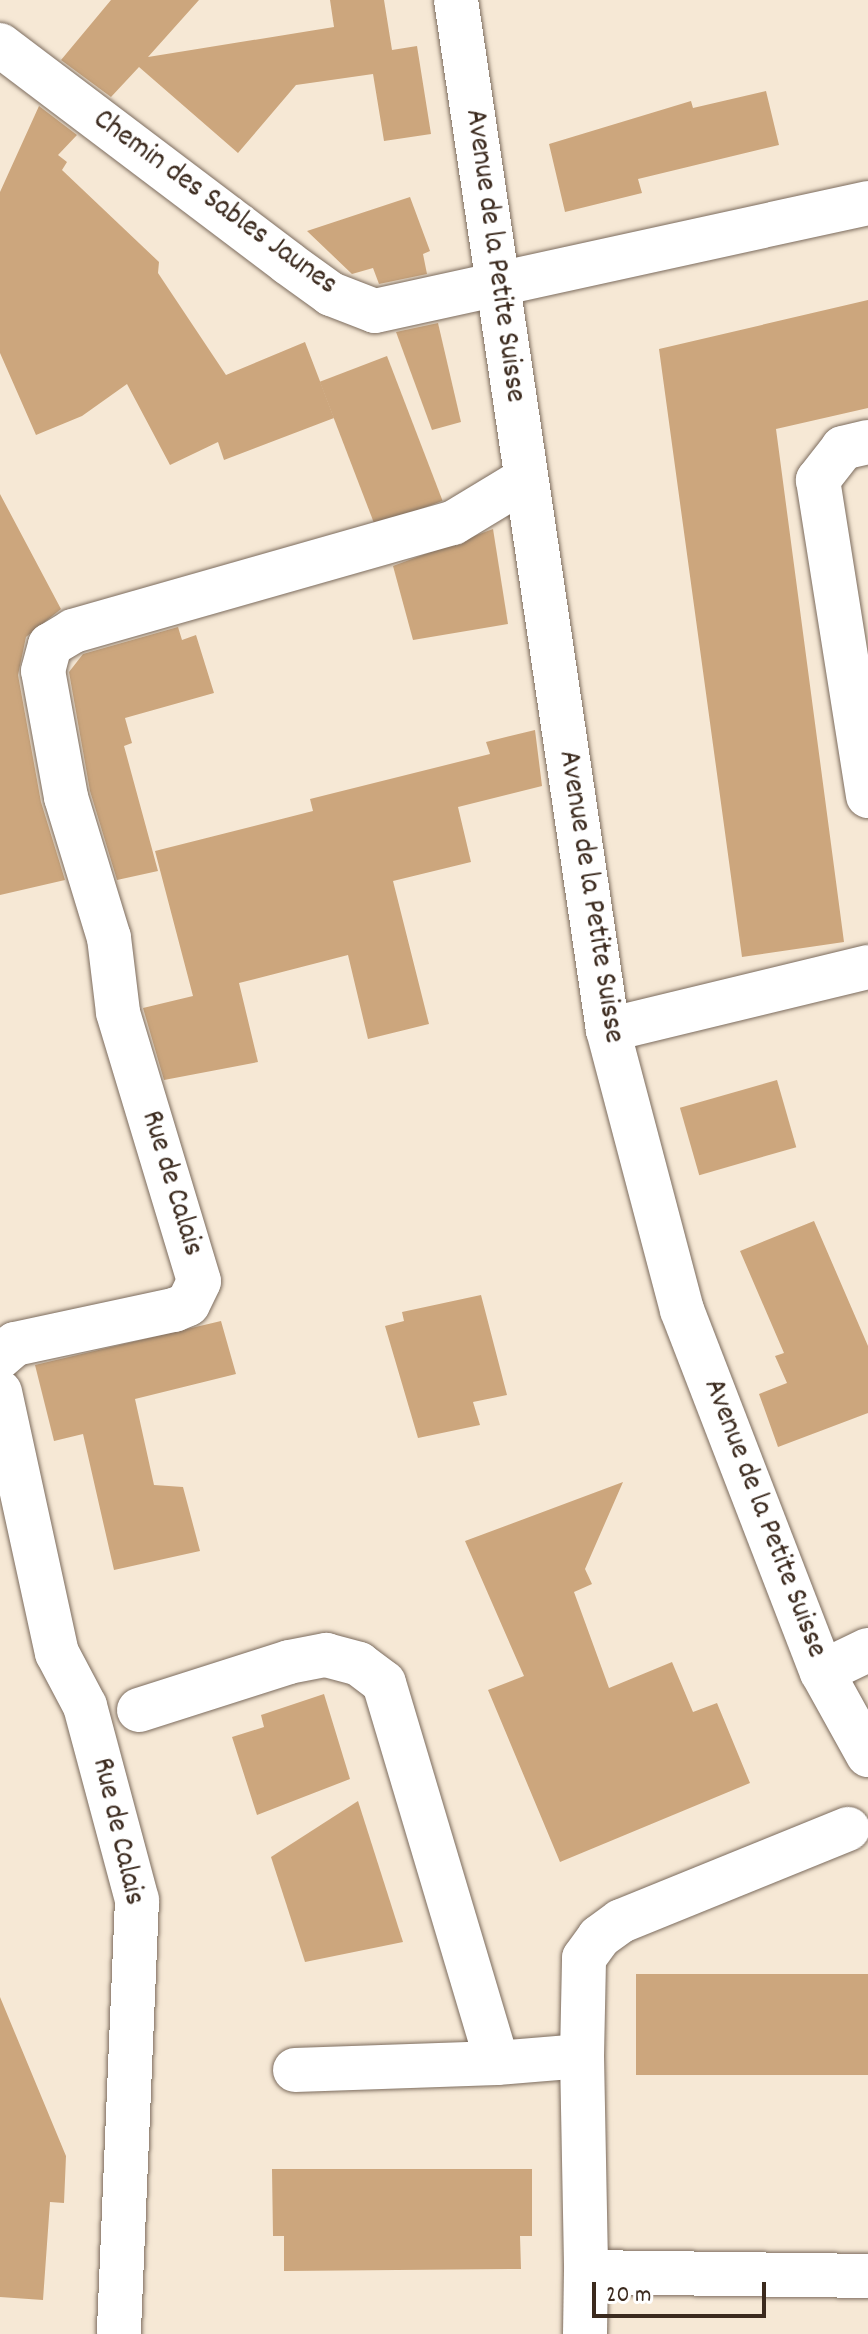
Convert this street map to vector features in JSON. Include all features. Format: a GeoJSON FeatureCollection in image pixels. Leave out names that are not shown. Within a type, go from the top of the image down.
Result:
{"type":"FeatureCollection","features":[{"type":"Feature","properties":{"kind":"street","name":"Avenue de la Petite Suisse"},"geometry":{"type":"LineString","coordinates":[[456,0],[499,284],[524,480],[608,1030],[682,1310],[822,1672],[868,1755]]}},
{"type":"Feature","properties":{"kind":"street","name":"Chemin des Sables Jaunes"},"geometry":{"type":"LineString","coordinates":[[0,45],[331,294],[375,311],[868,203]]}},
{"type":"Feature","properties":{"kind":"street"},"geometry":{"type":"LineString","coordinates":[[868,442],[843,448],[818,480],[868,796]]}},
{"type":"Feature","properties":{"kind":"street","name":"Rue de Calais"},"geometry":{"type":"LineString","coordinates":[[0,1357],[15,1344],[174,1310],[188,1304],[199,1281],[118,1012],[109,938],[66,797],[43,671],[50,645],[73,631],[453,523],[524,480]]}},
{"type":"Feature","properties":{"kind":"street"},"geometry":{"type":"LineString","coordinates":[[608,1030],[868,967]]}},
{"type":"Feature","properties":{"kind":"street","name":"Rue de Calais"},"geometry":{"type":"LineString","coordinates":[[0,1392],[57,1653],[85,1706],[137,1900],[119,2334]]}},
{"type":"Feature","properties":{"kind":"street"},"geometry":{"type":"LineString","coordinates":[[822,1672],[868,1650]]}},
{"type":"Feature","properties":{"kind":"street"},"geometry":{"type":"LineString","coordinates":[[139,1710],[326,1655],[359,1664],[384,1683],[497,2063]]}},
{"type":"Feature","properties":{"kind":"street"},"geometry":{"type":"LineString","coordinates":[[585,2334],[584,1958],[599,1937],[621,1921],[848,1829]]}},
{"type":"Feature","properties":{"kind":"street"},"geometry":{"type":"LineString","coordinates":[[295,2070],[497,2063],[582,2056]]}},
{"type":"Feature","properties":{"kind":"street"},"geometry":{"type":"LineString","coordinates":[[586,2272],[868,2276]]}},
{"type":"Feature","properties":{"kind":"building"},"geometry":{"type":"Polygon","coordinates":[[[111,0],[199,0],[148,57],[334,27],[330,0],[384,0],[392,50],[417,46],[431,134],[384,141],[373,74],[296,85],[238,153],[139,67],[111,97],[61,60],[111,0]]]}},
{"type":"Feature","properties":{"kind":"building"},"geometry":{"type":"Polygon","coordinates":[[[766,91],[779,145],[638,179],[642,193],[565,212],[549,144],[691,101],[693,108],[766,91]]]}},
{"type":"Feature","properties":{"kind":"building"},"geometry":{"type":"Polygon","coordinates":[[[39,106],[77,135],[58,155],[67,162],[62,170],[159,262],[158,273],[226,375],[305,342],[334,418],[224,460],[218,442],[170,465],[127,384],[82,416],[36,435],[0,353],[0,192],[39,106]]]}},
{"type":"Feature","properties":{"kind":"building"},"geometry":{"type":"Polygon","coordinates":[[[410,197],[430,251],[423,254],[427,274],[379,284],[373,268],[352,274],[307,231],[410,197]]]}},
{"type":"Feature","properties":{"kind":"building"},"geometry":{"type":"Polygon","coordinates":[[[868,300],[868,408],[776,429],[844,942],[742,957],[659,349],[868,300]]]}},
{"type":"Feature","properties":{"kind":"building"},"geometry":{"type":"Polygon","coordinates":[[[438,323],[461,422],[432,430],[396,332],[438,323]]]}},
{"type":"Feature","properties":{"kind":"building"},"geometry":{"type":"Polygon","coordinates":[[[387,356],[443,501],[375,527],[320,382],[387,356]]]}},
{"type":"Feature","properties":{"kind":"building"},"geometry":{"type":"Polygon","coordinates":[[[0,494],[61,609],[26,637],[18,675],[41,802],[65,880],[0,895],[0,494]]]}},
{"type":"Feature","properties":{"kind":"building"},"geometry":{"type":"Polygon","coordinates":[[[493,529],[508,624],[413,640],[393,566],[493,529]]]}},
{"type":"Feature","properties":{"kind":"building"},"geometry":{"type":"Polygon","coordinates":[[[178,627],[182,640],[196,635],[214,693],[125,718],[132,743],[124,746],[158,871],[117,880],[90,791],[69,672],[83,654],[178,627]]]}},
{"type":"Feature","properties":{"kind":"building"},"geometry":{"type":"Polygon","coordinates":[[[535,730],[542,786],[458,807],[471,862],[393,881],[429,1024],[368,1039],[348,955],[239,983],[258,1062],[164,1080],[143,1008],[193,996],[155,851],[313,811],[310,799],[490,754],[486,742],[535,730]]]}},
{"type":"Feature","properties":{"kind":"building"},"geometry":{"type":"Polygon","coordinates":[[[777,1080],[796,1147],[699,1175],[680,1108],[777,1080]]]}},
{"type":"Feature","properties":{"kind":"building"},"geometry":{"type":"Polygon","coordinates":[[[814,1221],[868,1346],[868,1413],[778,1447],[759,1394],[787,1383],[775,1356],[784,1353],[740,1251],[814,1221]]]}},
{"type":"Feature","properties":{"kind":"building"},"geometry":{"type":"Polygon","coordinates":[[[481,1295],[507,1395],[473,1402],[480,1425],[418,1438],[385,1326],[404,1321],[402,1312],[481,1295]]]}},
{"type":"Feature","properties":{"kind":"building"},"geometry":{"type":"Polygon","coordinates":[[[221,1321],[236,1374],[135,1399],[154,1485],[183,1487],[200,1551],[114,1570],[83,1434],[54,1441],[35,1365],[221,1321]]]}},
{"type":"Feature","properties":{"kind":"building"},"geometry":{"type":"Polygon","coordinates":[[[623,1482],[585,1569],[592,1584],[574,1592],[609,1688],[672,1662],[693,1712],[717,1703],[750,1783],[560,1862],[488,1690],[524,1676],[465,1541],[623,1482]]]}},
{"type":"Feature","properties":{"kind":"building"},"geometry":{"type":"Polygon","coordinates":[[[324,1694],[350,1779],[257,1815],[232,1737],[264,1727],[261,1715],[324,1694]]]}},
{"type":"Feature","properties":{"kind":"building"},"geometry":{"type":"Polygon","coordinates":[[[358,1801],[403,1942],[305,1962],[271,1857],[358,1801]]]}},
{"type":"Feature","properties":{"kind":"building"},"geometry":{"type":"Polygon","coordinates":[[[636,1974],[868,1974],[868,2075],[636,2075],[636,1974]]]}},
{"type":"Feature","properties":{"kind":"building"},"geometry":{"type":"Polygon","coordinates":[[[0,1997],[66,2156],[64,2203],[50,2202],[43,2300],[0,2297],[0,1997]]]}},
{"type":"Feature","properties":{"kind":"building"},"geometry":{"type":"Polygon","coordinates":[[[272,2169],[532,2169],[532,2236],[520,2236],[521,2269],[284,2271],[284,2236],[273,2236],[272,2169]]]}}]}
